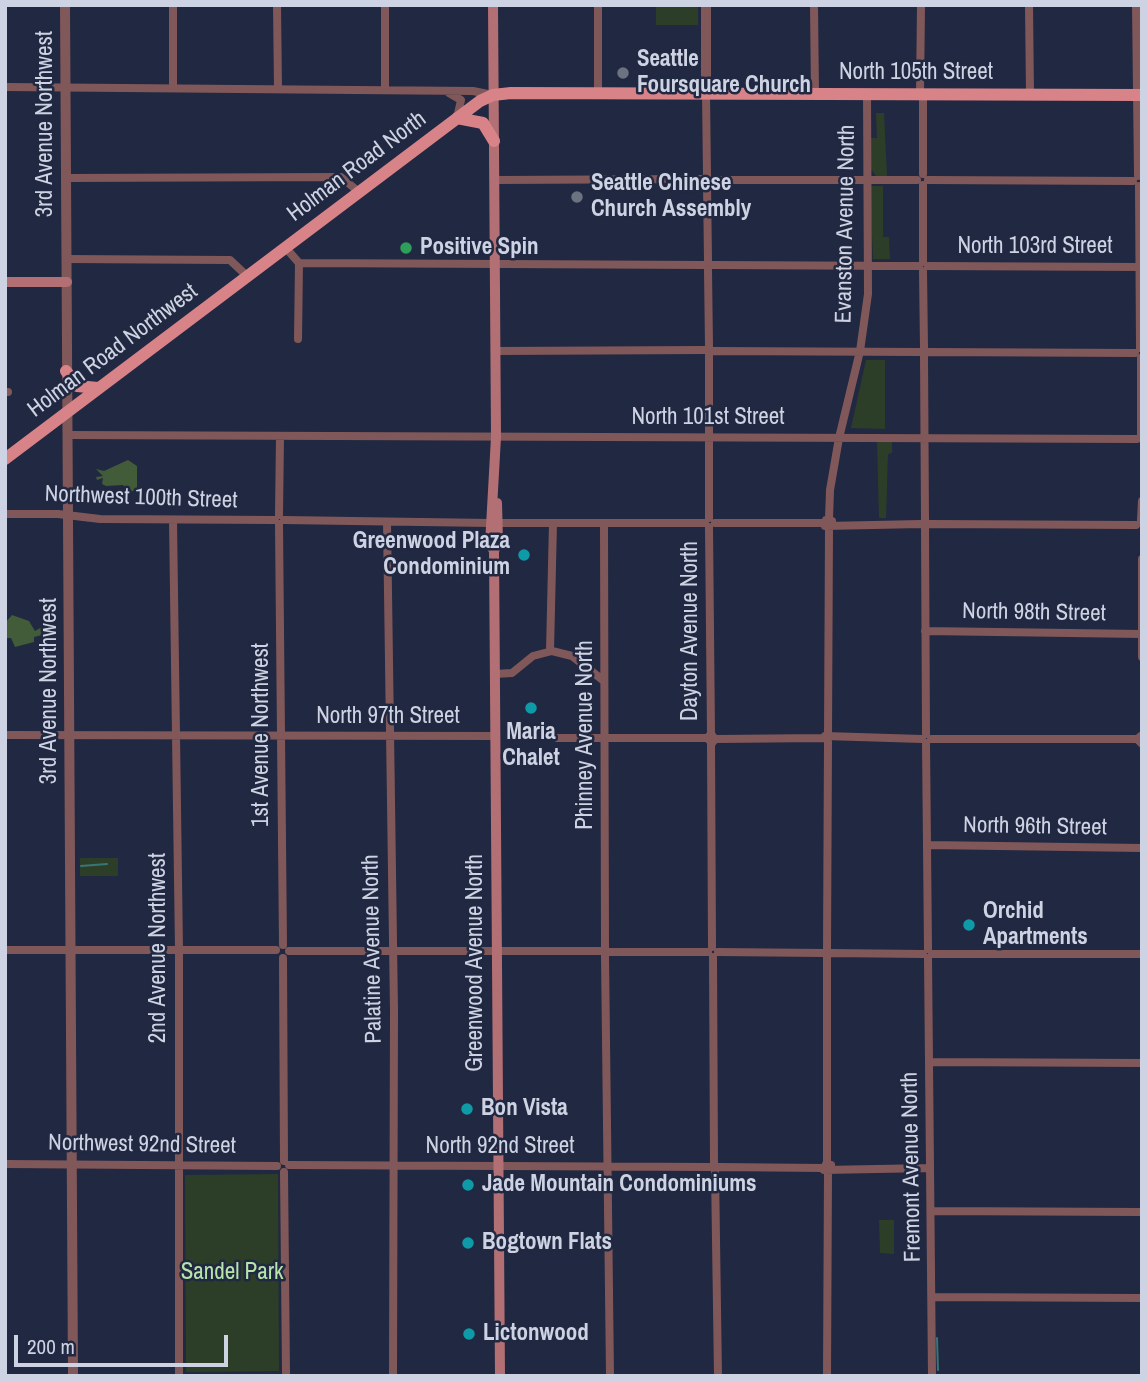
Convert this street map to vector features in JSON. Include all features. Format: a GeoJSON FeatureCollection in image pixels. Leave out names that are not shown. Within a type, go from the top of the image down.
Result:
{"type":"FeatureCollection","features":[{"type":"Feature","properties":{"kind":"main road","name":"Greenwood Avenue North"},"geometry":{"type":"LineString","coordinates":[[493,5],[496,437],[494,491],[491,498],[494,523],[490,544],[494,551],[500,1376]]}},
{"type":"Feature","properties":{"kind":"main road","name":"North 105th Street"},"geometry":{"type":"LineString","coordinates":[[494,95],[1139,95]]}},
{"type":"Feature","properties":{"kind":"main road","name":"Holman Road North"},"geometry":{"type":"LineString","coordinates":[[247,276],[457,118],[494,95]]}},
{"type":"Feature","properties":{"kind":"main road"},"geometry":{"type":"LineString","coordinates":[[457,118],[483,123],[494,141]]}},
{"type":"Feature","properties":{"kind":"main road","name":"Holman Road Northwest"},"geometry":{"type":"LineString","coordinates":[[5,459],[247,276]]}},
{"type":"Feature","properties":{"kind":"main road"},"geometry":{"type":"LineString","coordinates":[[5,282],[67,282]]}},
{"type":"Feature","properties":{"kind":"main road"},"geometry":{"type":"LineString","coordinates":[[66,371],[77,386],[98,388]]}},
{"type":"Feature","properties":{"kind":"street","name":"3rd Avenue Northwest"},"geometry":{"type":"LineString","coordinates":[[65,5],[73,1376]]}},
{"type":"Feature","properties":{"kind":"street"},"geometry":{"type":"LineString","coordinates":[[173,5],[173,88]]}},
{"type":"Feature","properties":{"kind":"street"},"geometry":{"type":"LineString","coordinates":[[277,5],[278,89]]}},
{"type":"Feature","properties":{"kind":"street"},"geometry":{"type":"LineString","coordinates":[[385,5],[386,90]]}},
{"type":"Feature","properties":{"kind":"street"},"geometry":{"type":"LineString","coordinates":[[598,5],[598,93]]}},
{"type":"Feature","properties":{"kind":"street","name":"Dayton Avenue North"},"geometry":{"type":"LineString","coordinates":[[706,5],[714,1167],[718,1376]]}},
{"type":"Feature","properties":{"kind":"street"},"geometry":{"type":"LineString","coordinates":[[814,5],[815,94]]}},
{"type":"Feature","properties":{"kind":"street","name":"Fremont Avenue North"},"geometry":{"type":"LineString","coordinates":[[921,5],[932,1376]]}},
{"type":"Feature","properties":{"kind":"street"},"geometry":{"type":"LineString","coordinates":[[1029,5],[1030,94]]}},
{"type":"Feature","properties":{"kind":"street"},"geometry":{"type":"LineString","coordinates":[[1136,5],[1141,267],[1140,438]]}},
{"type":"Feature","properties":{"kind":"street","name":"North 105th Street"},"geometry":{"type":"LineString","coordinates":[[5,87],[386,90],[494,95]]}},
{"type":"Feature","properties":{"kind":"street"},"geometry":{"type":"LineString","coordinates":[[439,92],[460,98],[462,104],[457,118]]}},
{"type":"Feature","properties":{"kind":"street","name":"Evanston Avenue North"},"geometry":{"type":"LineString","coordinates":[[827,1376],[830,490],[839,438],[860,351],[867,304],[867,94]]}},
{"type":"Feature","properties":{"kind":"street"},"geometry":{"type":"LineString","coordinates":[[65,178],[341,177],[359,192]]}},
{"type":"Feature","properties":{"kind":"street"},"geometry":{"type":"LineString","coordinates":[[494,180],[1139,181]]}},
{"type":"Feature","properties":{"kind":"street"},"geometry":{"type":"LineString","coordinates":[[285,247],[299,263],[298,339]]}},
{"type":"Feature","properties":{"kind":"street"},"geometry":{"type":"LineString","coordinates":[[66,259],[230,260],[247,276]]}},
{"type":"Feature","properties":{"kind":"street","name":"North 103rd Street"},"geometry":{"type":"LineString","coordinates":[[299,263],[1141,267]]}},
{"type":"Feature","properties":{"kind":"street"},"geometry":{"type":"LineString","coordinates":[[495,351],[1140,353]]}},
{"type":"Feature","properties":{"kind":"street","name":"North 101st Street"},"geometry":{"type":"LineString","coordinates":[[67,435],[1140,438]]}},
{"type":"Feature","properties":{"kind":"street","name":"1st Avenue Northwest"},"geometry":{"type":"LineString","coordinates":[[280,436],[286,1375]]}},
{"type":"Feature","properties":{"kind":"street"},"geometry":{"type":"LineString","coordinates":[[1140,523],[1142,501]]}},
{"type":"Feature","properties":{"kind":"street","name":"Northwest 100th Street"},"geometry":{"type":"LineString","coordinates":[[5,514],[173,520],[494,523],[1140,523]]}},
{"type":"Feature","properties":{"kind":"street","name":"2nd Avenue Northwest"},"geometry":{"type":"LineString","coordinates":[[173,520],[179,950],[178,1376]]}},
{"type":"Feature","properties":{"kind":"street","name":"Palatine Avenue North"},"geometry":{"type":"LineString","coordinates":[[387,522],[393,1375]]}},
{"type":"Feature","properties":{"kind":"street"},"geometry":{"type":"LineString","coordinates":[[550,651],[553,523]]}},
{"type":"Feature","properties":{"kind":"street","name":"Phinney Avenue North"},"geometry":{"type":"LineString","coordinates":[[604,523],[610,1376]]}},
{"type":"Feature","properties":{"kind":"street"},"geometry":{"type":"LineString","coordinates":[[1142,559],[1142,657]]}},
{"type":"Feature","properties":{"kind":"street","name":"North 98th Street"},"geometry":{"type":"LineString","coordinates":[[925,631],[1141,634]]}},
{"type":"Feature","properties":{"kind":"street"},"geometry":{"type":"LineString","coordinates":[[495,674],[512,673],[533,656],[550,651],[572,656],[604,681]]}},
{"type":"Feature","properties":{"kind":"street","name":"North 97th Street"},"geometry":{"type":"LineString","coordinates":[[5,735],[495,736]]}},
{"type":"Feature","properties":{"kind":"street"},"geometry":{"type":"LineString","coordinates":[[557,738],[1140,739]]}},
{"type":"Feature","properties":{"kind":"street","name":"North 96th Street"},"geometry":{"type":"LineString","coordinates":[[928,845],[1142,848]]}},
{"type":"Feature","properties":{"kind":"street"},"geometry":{"type":"LineString","coordinates":[[5,950],[1141,955]]}},
{"type":"Feature","properties":{"kind":"street"},"geometry":{"type":"LineString","coordinates":[[930,1062],[1142,1063]]}},
{"type":"Feature","properties":{"kind":"street","name":"Northwest 92nd Street"},"geometry":{"type":"LineString","coordinates":[[5,1164],[284,1166]]}},
{"type":"Feature","properties":{"kind":"street","name":"North 92nd Street"},"geometry":{"type":"LineString","coordinates":[[284,1166],[930,1168]]}},
{"type":"Feature","properties":{"kind":"street"},"geometry":{"type":"LineString","coordinates":[[932,1211],[1141,1212]]}},
{"type":"Feature","properties":{"kind":"street"},"geometry":{"type":"LineString","coordinates":[[932,1297],[1142,1298]]}},
{"type":"Feature","properties":{"kind":"green space"},"geometry":{"type":"Polygon","coordinates":[[[656,5],[698,5],[698,25],[656,25],[656,5]]]}},
{"type":"Feature","properties":{"kind":"green space"},"geometry":{"type":"Polygon","coordinates":[[[876,113],[884,113],[887,176],[876,176],[871,169],[870,138],[877,138],[876,113]]]}},
{"type":"Feature","properties":{"kind":"green space"},"geometry":{"type":"Polygon","coordinates":[[[870,186],[883,186],[883,237],[889,237],[890,259],[873,259],[870,186]]]}},
{"type":"Feature","properties":{"kind":"green space"},"geometry":{"type":"Polygon","coordinates":[[[866,360],[885,360],[885,429],[851,428],[866,360]]]}},
{"type":"Feature","properties":{"kind":"green space"},"geometry":{"type":"Polygon","coordinates":[[[877,442],[892,442],[892,453],[888,454],[886,518],[879,518],[877,442]]]}},
{"type":"Feature","properties":{"kind":"green space"},"geometry":{"type":"Polygon","coordinates":[[[128,460],[137,466],[137,489],[131,492],[123,485],[106,486],[102,484],[103,478],[97,480],[96,477],[103,476],[96,469],[104,471],[128,460]]]}},
{"type":"Feature","properties":{"kind":"green space"},"geometry":{"type":"Polygon","coordinates":[[[12,615],[29,621],[35,631],[42,627],[42,635],[34,637],[34,642],[15,647],[11,638],[5,638],[5,623],[12,615]]]}},
{"type":"Feature","properties":{"kind":"green space"},"geometry":{"type":"Polygon","coordinates":[[[80,858],[118,858],[118,876],[80,876],[80,858]]]}},
{"type":"Feature","properties":{"kind":"green space","name":"Sandel Park"},"geometry":{"type":"Polygon","coordinates":[[[278,1174],[279,1371],[186,1372],[185,1175],[278,1174]]]}},
{"type":"Feature","properties":{"kind":"green space"},"geometry":{"type":"Polygon","coordinates":[[[879,1220],[894,1220],[894,1254],[880,1253],[879,1220]]]}},
{"type":"Feature","properties":{"kind":"waterway"},"geometry":{"type":"LineString","coordinates":[[81,866],[107,864]]}},
{"type":"Feature","properties":{"kind":"waterway"},"geometry":{"type":"LineString","coordinates":[[937,1338],[938,1370]]}},
{"type":"Feature","properties":{"kind":"place","name":"Seattle Foursquare Church"},"geometry":{"type":"Point","coordinates":[623,73]}},
{"type":"Feature","properties":{"kind":"place","name":"Seattle Chinese Church Assembly"},"geometry":{"type":"Point","coordinates":[577,197]}},
{"type":"Feature","properties":{"kind":"place","name":"Positive Spin"},"geometry":{"type":"Point","coordinates":[406,248]}},
{"type":"Feature","properties":{"kind":"place","name":"Greenwood Plaza Condominium"},"geometry":{"type":"Point","coordinates":[524,555]}},
{"type":"Feature","properties":{"kind":"place","name":"Maria Chalet"},"geometry":{"type":"Point","coordinates":[531,708]}},
{"type":"Feature","properties":{"kind":"place","name":"Orchid Apartments"},"geometry":{"type":"Point","coordinates":[969,925]}},
{"type":"Feature","properties":{"kind":"place","name":"Bon Vista"},"geometry":{"type":"Point","coordinates":[467,1109]}},
{"type":"Feature","properties":{"kind":"place","name":"Jade Mountain Condominiums"},"geometry":{"type":"Point","coordinates":[468,1185]}},
{"type":"Feature","properties":{"kind":"place","name":"Bogtown Flats"},"geometry":{"type":"Point","coordinates":[468,1243]}},
{"type":"Feature","properties":{"kind":"place","name":"Lictonwood"},"geometry":{"type":"Point","coordinates":[469,1334]}}]}
